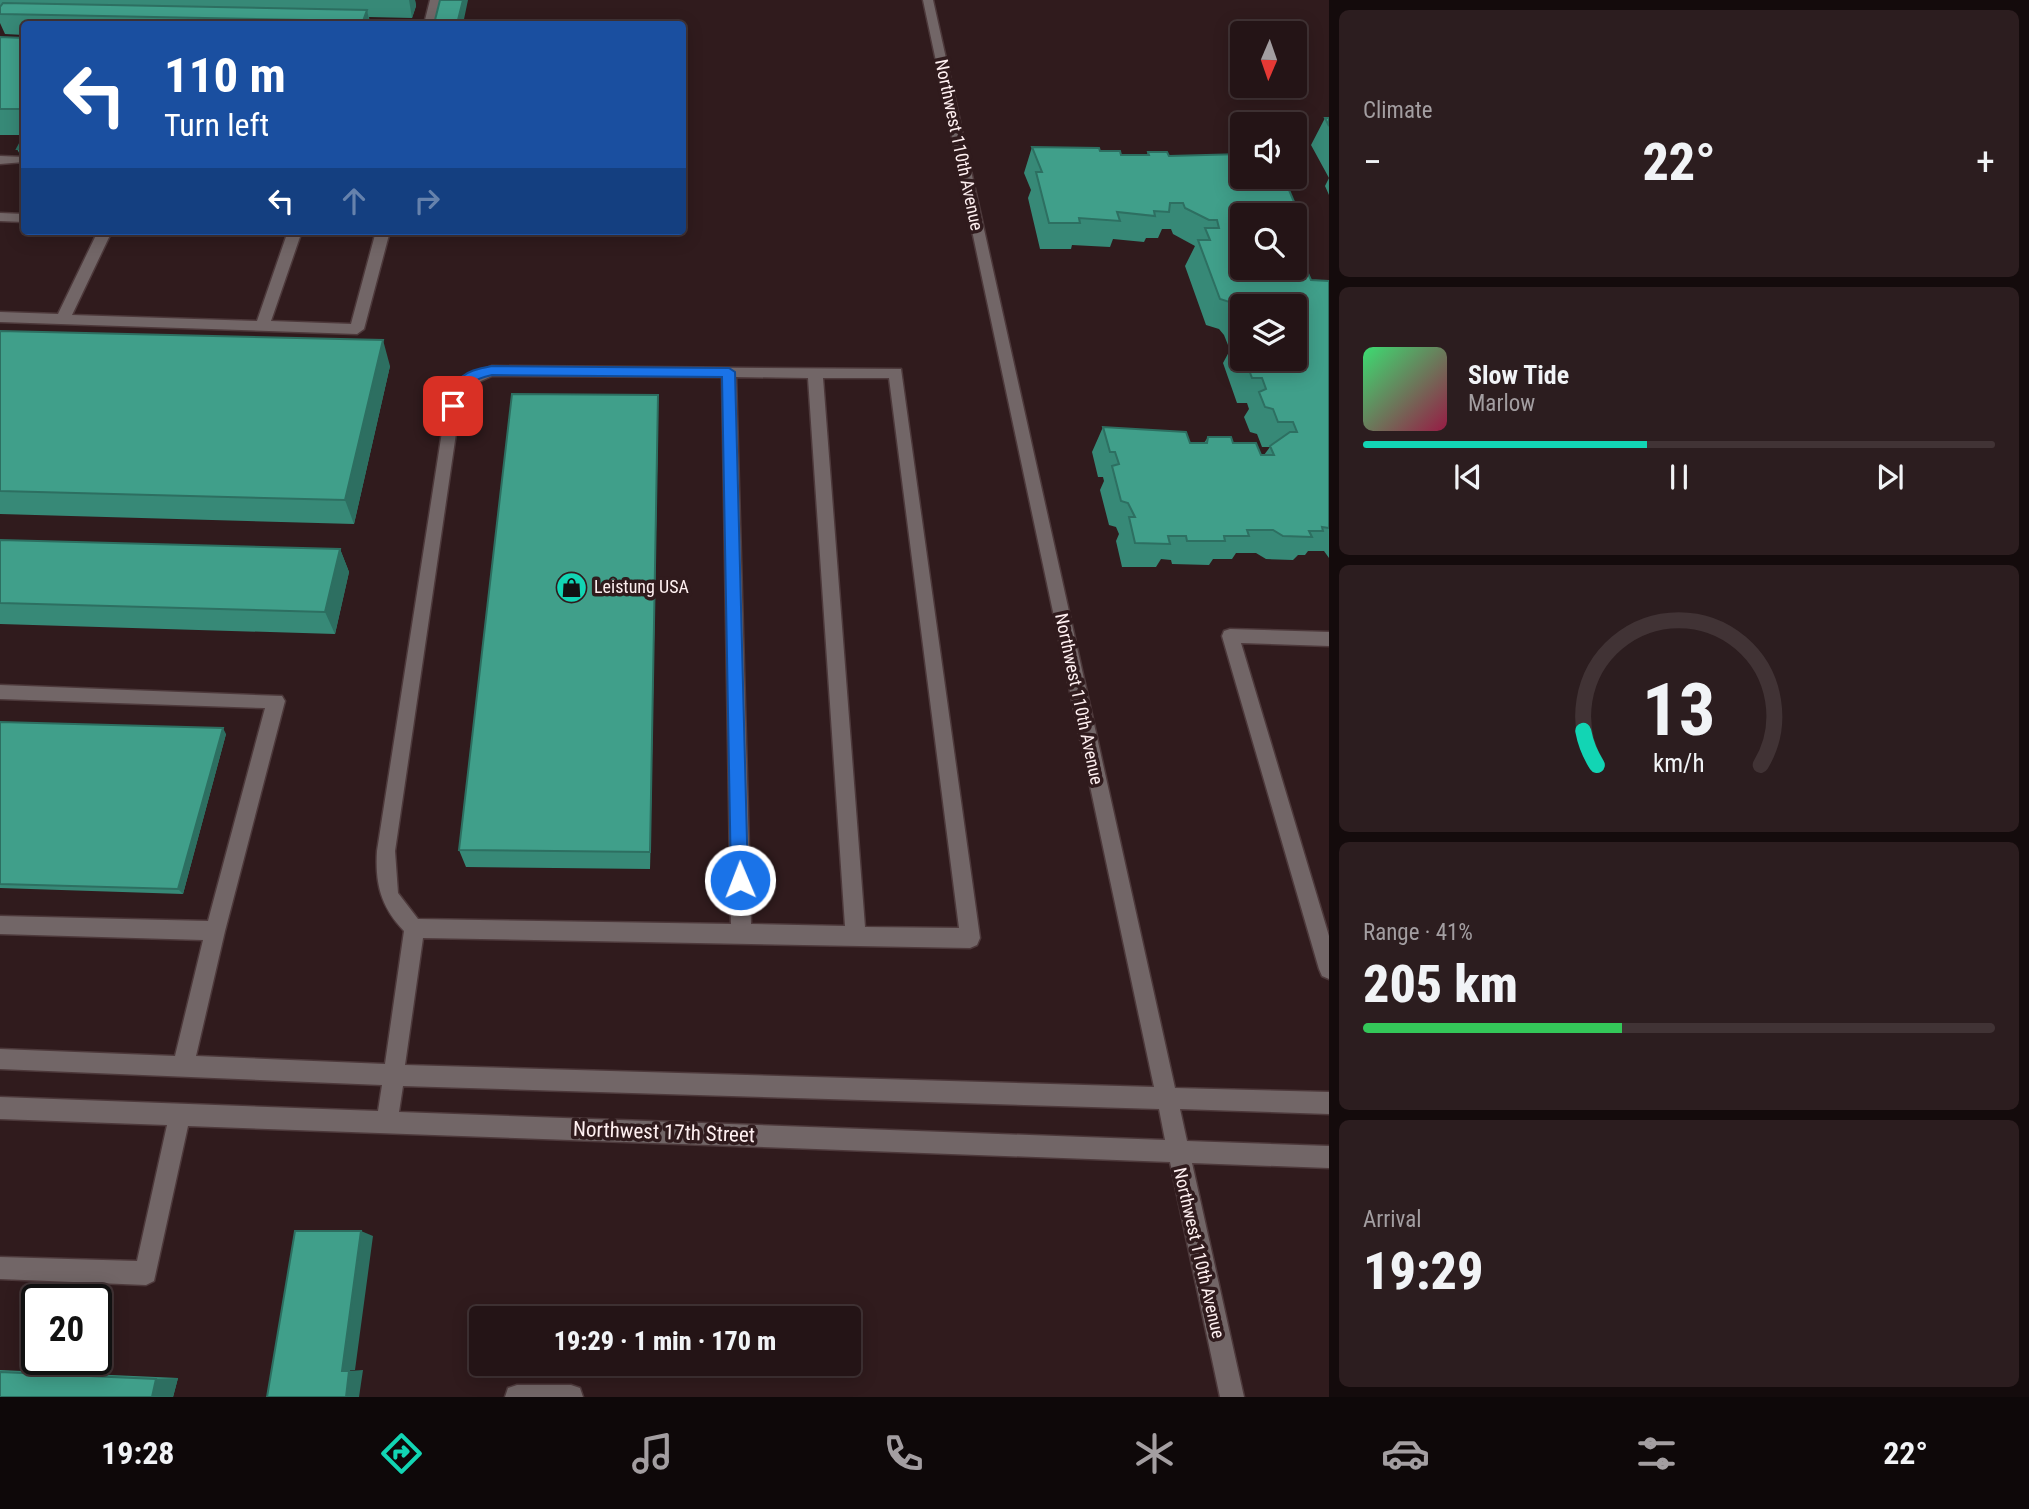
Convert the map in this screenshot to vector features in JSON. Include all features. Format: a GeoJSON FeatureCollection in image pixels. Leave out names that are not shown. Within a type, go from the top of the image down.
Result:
{"type":"FeatureCollection","features":[{"type":"Feature","properties":{"kind":"street"},"geometry":{"type":"LineString","coordinates":[[430,21],[435,0]]}},
{"type":"Feature","properties":{"kind":"street","name":"Northwest 110th Avenue"},"geometry":{"type":"LineString","coordinates":[[928,0],[1232,1397]]}},
{"type":"Feature","properties":{"kind":"street"},"geometry":{"type":"LineString","coordinates":[[0,160],[20,160]]}},
{"type":"Feature","properties":{"kind":"street"},"geometry":{"type":"LineString","coordinates":[[0,217],[21,218]]}},
{"type":"Feature","properties":{"kind":"street"},"geometry":{"type":"LineString","coordinates":[[63,319],[102,235]]}},
{"type":"Feature","properties":{"kind":"street"},"geometry":{"type":"LineString","coordinates":[[262,326],[294,235]]}},
{"type":"Feature","properties":{"kind":"street"},"geometry":{"type":"LineString","coordinates":[[0,317],[358,329],[382,235]]}},
{"type":"Feature","properties":{"kind":"street"},"geometry":{"type":"LineString","coordinates":[[492,371],[729,372],[895,373],[970,938],[414,928],[395,909],[384,887],[386,851],[453,406],[460,385],[472,375],[492,371]]}},
{"type":"Feature","properties":{"kind":"street"},"geometry":{"type":"LineString","coordinates":[[729,372],[741,934]]}},
{"type":"Feature","properties":{"kind":"street"},"geometry":{"type":"LineString","coordinates":[[815,373],[856,936]]}},
{"type":"Feature","properties":{"kind":"street"},"geometry":{"type":"LineString","coordinates":[[1329,639],[1230,636],[1329,969]]}},
{"type":"Feature","properties":{"kind":"street"},"geometry":{"type":"LineString","coordinates":[[0,692],[276,701],[215,931],[183,1066]]}},
{"type":"Feature","properties":{"kind":"street"},"geometry":{"type":"LineString","coordinates":[[0,925],[215,931]]}},
{"type":"Feature","properties":{"kind":"street"},"geometry":{"type":"LineString","coordinates":[[387,1122],[414,928]]}},
{"type":"Feature","properties":{"kind":"street"},"geometry":{"type":"LineString","coordinates":[[0,1059],[393,1075],[1329,1103]]}},
{"type":"Feature","properties":{"kind":"street","name":"Northwest 17th Street"},"geometry":{"type":"LineString","coordinates":[[0,1108],[1329,1157]]}},
{"type":"Feature","properties":{"kind":"street"},"geometry":{"type":"LineString","coordinates":[[0,1268],[146,1273],[180,1115]]}},
{"type":"Feature","properties":{"kind":"street"},"geometry":{"type":"LineString","coordinates":[[517,1397],[571,1397]]}},
{"type":"Feature","properties":{"kind":"building"},"geometry":{"type":"Polygon","coordinates":[[[440,0],[463,0],[458,21],[435,21],[440,0]]]}},
{"type":"Feature","properties":{"kind":"building"},"geometry":{"type":"Polygon","coordinates":[[[3,3],[367,10],[363,21],[0,14],[3,3]]]}},
{"type":"Feature","properties":{"kind":"building"},"geometry":{"type":"Polygon","coordinates":[[[0,37],[21,38],[21,109],[0,109],[0,37]]]}},
{"type":"Feature","properties":{"kind":"building"},"geometry":{"type":"Polygon","coordinates":[[[1032,147],[1099,148],[1100,151],[1120,151],[1121,155],[1149,155],[1148,152],[1167,152],[1169,156],[1230,154],[1230,189],[1289,190],[1295,203],[1230,203],[1230,280],[1307,280],[1307,271],[1311,280],[1329,281],[1329,528],[1309,531],[1312,537],[1283,536],[1273,530],[1247,530],[1249,536],[1224,536],[1225,541],[1187,541],[1186,536],[1168,536],[1170,544],[1135,543],[1129,517],[1135,517],[1128,503],[1121,501],[1112,466],[1119,464],[1115,452],[1110,452],[1103,427],[1186,432],[1190,443],[1207,443],[1208,437],[1231,437],[1233,443],[1256,443],[1261,455],[1274,455],[1270,446],[1290,432],[1297,432],[1293,422],[1278,422],[1273,409],[1265,407],[1259,392],[1266,389],[1262,378],[1252,378],[1249,371],[1307,371],[1307,294],[1230,294],[1230,302],[1220,299],[1198,240],[1210,240],[1205,228],[1219,228],[1217,220],[1209,220],[1185,208],[1183,203],[1170,203],[1169,212],[1154,211],[1155,216],[1117,212],[1120,221],[1079,218],[1080,223],[1049,223],[1036,172],[1042,172],[1032,147]]]}},
{"type":"Feature","properties":{"kind":"building"},"geometry":{"type":"Polygon","coordinates":[[[0,331],[383,340],[345,500],[0,491],[0,331]]]}},
{"type":"Feature","properties":{"kind":"building"},"geometry":{"type":"Polygon","coordinates":[[[512,394],[658,395],[650,852],[459,850],[512,394]]]}},
{"type":"Feature","properties":{"kind":"building"},"geometry":{"type":"Polygon","coordinates":[[[0,540],[340,549],[325,612],[0,603],[0,540]]]}},
{"type":"Feature","properties":{"kind":"building"},"geometry":{"type":"Polygon","coordinates":[[[0,722],[223,728],[178,889],[0,884],[0,722]]]}},
{"type":"Feature","properties":{"kind":"building"},"geometry":{"type":"Polygon","coordinates":[[[295,1231],[361,1231],[342,1371],[349,1371],[346,1397],[267,1397],[295,1231]]]}},
{"type":"Feature","properties":{"kind":"building"},"geometry":{"type":"Polygon","coordinates":[[[0,1372],[156,1379],[152,1397],[0,1397],[0,1372]]]}},
{"type":"Feature","properties":{"kind":"place","name":"Leistung USA"},"geometry":{"type":"Point","coordinates":[571,587]}},
{"type":"Feature","properties":{"kind":"route"},"geometry":{"type":"LineString","coordinates":[[453,406],[460,385],[472,375],[492,371],[729,372],[740,880]]}}]}
